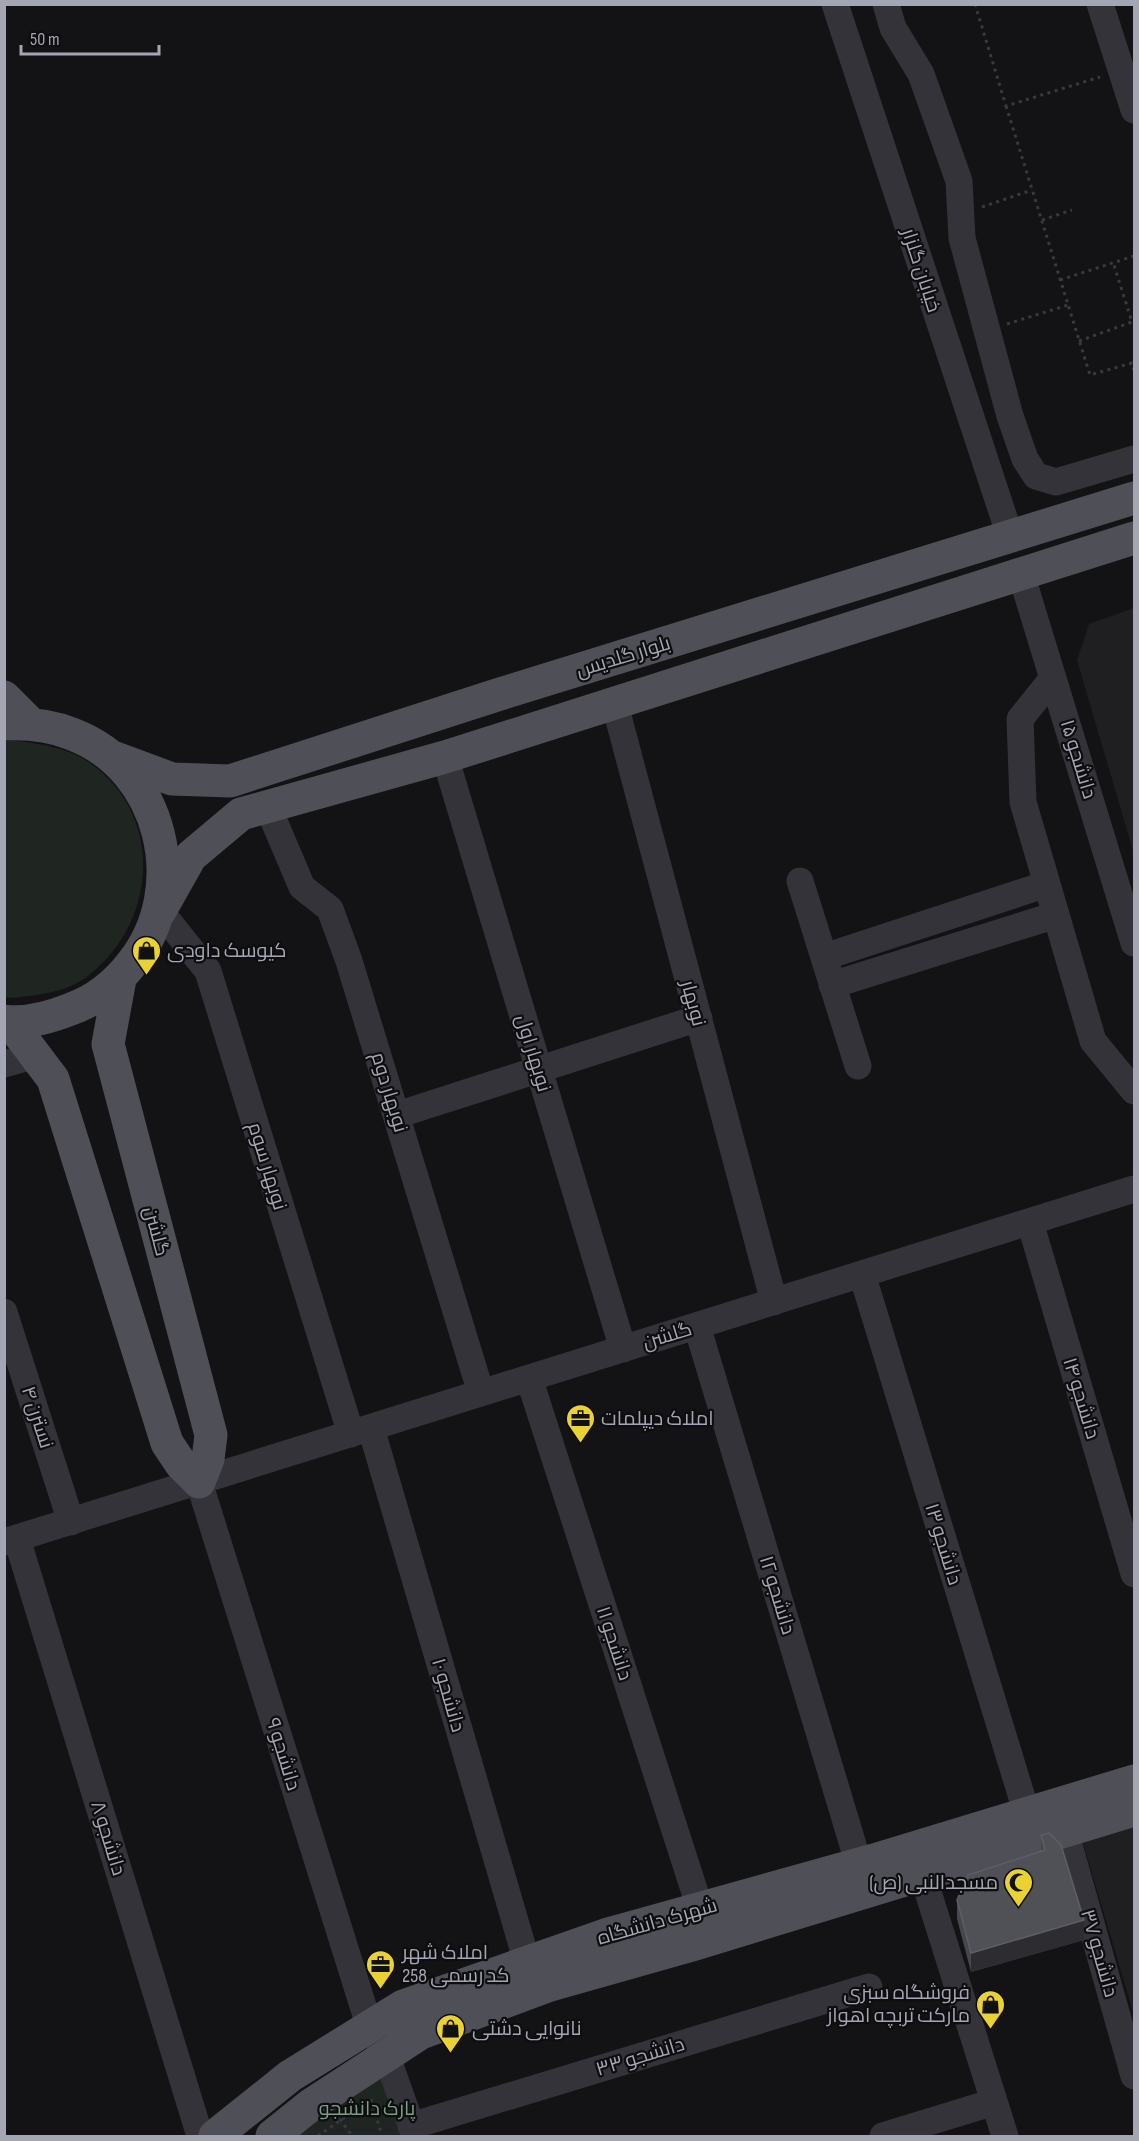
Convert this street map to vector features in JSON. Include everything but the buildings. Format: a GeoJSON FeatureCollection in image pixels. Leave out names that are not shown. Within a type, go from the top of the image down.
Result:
{"type":"FeatureCollection","features":[{"type":"Feature","properties":{"kind":"main road","name":"بلوار گلدیس"},"geometry":{"type":"LineString","coordinates":[[110,756],[172,779],[230,781],[636,652],[1134,498]]}},
{"type":"Feature","properties":{"kind":"main road"},"geometry":{"type":"LineString","coordinates":[[1010,536],[1021,574]]}},
{"type":"Feature","properties":{"kind":"main road"},"geometry":{"type":"LineString","coordinates":[[7,1021],[50,1018],[88,1003],[120,979],[145,948],[160,910],[191,856],[241,814],[445,757],[615,705],[1134,538]]}},
{"type":"Feature","properties":{"kind":"main road"},"geometry":{"type":"LineString","coordinates":[[636,652],[647,694]]}},
{"type":"Feature","properties":{"kind":"main road"},"geometry":{"type":"LineString","coordinates":[[4,696],[17,724],[73,734],[110,756],[139,788],[158,826],[165,868],[160,910]]}},
{"type":"Feature","properties":{"kind":"main road","name":"گلشن"},"geometry":{"type":"LineString","coordinates":[[120,979],[108,1044],[211,1435],[208,1459],[199,1482]]}},
{"type":"Feature","properties":{"kind":"main road"},"geometry":{"type":"LineString","coordinates":[[7,1021],[53,1079],[167,1443],[181,1464],[199,1482]]}},
{"type":"Feature","properties":{"kind":"main road","name":"شهرک دانشگاه"},"geometry":{"type":"LineString","coordinates":[[272,2136],[312,2104],[391,2068],[421,2032],[550,1985],[919,1861],[1027,1814],[1134,1781]]}},
{"type":"Feature","properties":{"kind":"main road","name":"شهرک دانشگاه"},"geometry":{"type":"LineString","coordinates":[[214,2136],[290,2076],[403,2006],[527,1962],[605,1935],[859,1864],[919,1861],[1065,1831],[1134,1810]]}},
{"type":"Feature","properties":{"kind":"street","name":"خیابان گلزار"},"geometry":{"type":"LineString","coordinates":[[835,4],[1010,536]]}},
{"type":"Feature","properties":{"kind":"street"},"geometry":{"type":"LineString","coordinates":[[886,4],[892,28],[921,74],[959,181],[962,238],[1010,416],[1025,459],[1036,476],[1056,482],[1134,459]]}},
{"type":"Feature","properties":{"kind":"street"},"geometry":{"type":"LineString","coordinates":[[1100,4],[1134,110]]}},
{"type":"Feature","properties":{"kind":"street","name":"دانشجو ۱۵"},"geometry":{"type":"LineString","coordinates":[[1021,574],[1134,943]]}},
{"type":"Feature","properties":{"kind":"street"},"geometry":{"type":"LineString","coordinates":[[1053,678],[1020,719],[1023,802],[1093,1041],[1134,1091]]}},
{"type":"Feature","properties":{"kind":"street","name":"نوبهار"},"geometry":{"type":"LineString","coordinates":[[615,705],[774,1302]]}},
{"type":"Feature","properties":{"kind":"street","name":"نوبهار اول"},"geometry":{"type":"LineString","coordinates":[[445,757],[623,1349]]}},
{"type":"Feature","properties":{"kind":"street","name":"نوبهار دوم"},"geometry":{"type":"LineString","coordinates":[[268,807],[302,887],[330,909],[397,1115],[481,1393]]}},
{"type":"Feature","properties":{"kind":"street"},"geometry":{"type":"LineString","coordinates":[[800,881],[858,1066]]}},
{"type":"Feature","properties":{"kind":"street"},"geometry":{"type":"LineString","coordinates":[[824,957],[1047,884]]}},
{"type":"Feature","properties":{"kind":"street","name":"نوبهار سوم"},"geometry":{"type":"LineString","coordinates":[[160,910],[208,971],[361,1431]]}},
{"type":"Feature","properties":{"kind":"street"},"geometry":{"type":"LineString","coordinates":[[832,985],[1056,915]]}},
{"type":"Feature","properties":{"kind":"street"},"geometry":{"type":"LineString","coordinates":[[397,1115],[699,1018]]}},
{"type":"Feature","properties":{"kind":"street"},"geometry":{"type":"LineString","coordinates":[[4,1064],[36,1056]]}},
{"type":"Feature","properties":{"kind":"street","name":"گلشن"},"geometry":{"type":"LineString","coordinates":[[11,1541],[1134,1189]]}},
{"type":"Feature","properties":{"kind":"street","name":"دانشجو ۱۴"},"geometry":{"type":"LineString","coordinates":[[1030,1222],[1134,1574]]}},
{"type":"Feature","properties":{"kind":"street","name":"دانشجو ۱۳"},"geometry":{"type":"LineString","coordinates":[[862,1274],[1027,1814]]}},
{"type":"Feature","properties":{"kind":"street","name":"نسترن ۴"},"geometry":{"type":"LineString","coordinates":[[4,1312],[71,1522]]}},
{"type":"Feature","properties":{"kind":"street","name":"دانشجو ۱۲"},"geometry":{"type":"LineString","coordinates":[[697,1326],[859,1864]]}},
{"type":"Feature","properties":{"kind":"street","name":"دانشجو ۱۱"},"geometry":{"type":"LineString","coordinates":[[529,1378],[700,1908]]}},
{"type":"Feature","properties":{"kind":"street","name":"دانشجو ۱۰"},"geometry":{"type":"LineString","coordinates":[[361,1431],[527,1962]]}},
{"type":"Feature","properties":{"kind":"street","name":"دانشجو ۹"},"geometry":{"type":"LineString","coordinates":[[199,1482],[369,2025],[391,2068],[413,2131]]}},
{"type":"Feature","properties":{"kind":"street","name":"دانشجو ۸"},"geometry":{"type":"LineString","coordinates":[[11,1541],[200,2136]]}},
{"type":"Feature","properties":{"kind":"street","name":"دانشجو ۳۷"},"geometry":{"type":"LineString","coordinates":[[1065,1831],[1134,2076]]}},
{"type":"Feature","properties":{"kind":"street"},"geometry":{"type":"LineString","coordinates":[[919,1861],[1005,2136]]}},
{"type":"Feature","properties":{"kind":"street","name":"دانشجو ۳۳"},"geometry":{"type":"LineString","coordinates":[[413,2131],[869,1987]]}},
{"type":"Feature","properties":{"kind":"street"},"geometry":{"type":"LineString","coordinates":[[883,2136],[994,2102]]}},
{"type":"Feature","properties":{"kind":"path"},"geometry":{"type":"LineString","coordinates":[[975,4],[1090,375],[1132,363],[1134,370]]}},
{"type":"Feature","properties":{"kind":"path"},"geometry":{"type":"LineString","coordinates":[[1006,106],[1122,70]]}},
{"type":"Feature","properties":{"kind":"path"},"geometry":{"type":"LineString","coordinates":[[960,214],[1032,190]]}},
{"type":"Feature","properties":{"kind":"path"},"geometry":{"type":"LineString","coordinates":[[1042,220],[1072,210]]}},
{"type":"Feature","properties":{"kind":"path"},"geometry":{"type":"LineString","coordinates":[[1060,280],[1134,256]]}},
{"type":"Feature","properties":{"kind":"path"},"geometry":{"type":"LineString","coordinates":[[1079,341],[1132,322],[1113,262]]}},
{"type":"Feature","properties":{"kind":"path"},"geometry":{"type":"LineString","coordinates":[[987,331],[1068,305]]}},
{"type":"Feature","properties":{"kind":"path"},"geometry":{"type":"LineString","coordinates":[[318,2136],[370,2099],[391,2068]]}},
{"type":"Feature","properties":{"kind":"path"},"geometry":{"type":"LineString","coordinates":[[370,2099],[382,2136]]}},
{"type":"Feature","properties":{"kind":"path"},"geometry":{"type":"LineString","coordinates":[[340,2119],[352,2136]]}},
{"type":"Feature","properties":{"kind":"shaded area"},"geometry":{"type":"Polygon","coordinates":[[[1134,608],[1134,854],[1077,660],[1089,624],[1134,608]]]}},
{"type":"Feature","properties":{"kind":"shaded area"},"geometry":{"type":"Polygon","coordinates":[[[1134,1824],[1134,2015],[1082,1840],[1134,1824]]]}},
{"type":"Feature","properties":{"kind":"green space"},"geometry":{"type":"Polygon","coordinates":[[[12,740],[72,753],[90,763],[114,785],[131,811],[141,839],[143,869],[139,899],[128,927],[112,953],[89,975],[71,986],[41,994],[11,998],[4,997],[4,742],[12,740]]]}},
{"type":"Feature","properties":{"kind":"green space","name":"پارک دانشجو"},"geometry":{"type":"Polygon","coordinates":[[[380,2059],[409,2136],[289,2136],[380,2059]]]}},
{"type":"Feature","properties":{"kind":"place","name":"کیوسک داودی"},"geometry":{"type":"Point","coordinates":[146,976]}},
{"type":"Feature","properties":{"kind":"place","name":"املاک دیپلمات"},"geometry":{"type":"Point","coordinates":[580,1444]}},
{"type":"Feature","properties":{"kind":"place","name":"مسجدالنبی (ص)"},"geometry":{"type":"Point","coordinates":[1019,1908]}},
{"type":"Feature","properties":{"kind":"place","name":"املاک شهر کد رسمی 258"},"geometry":{"type":"Point","coordinates":[381,1990]}},
{"type":"Feature","properties":{"kind":"place","name":"فروشگاه سبزی مارکت تربچه اهواز"},"geometry":{"type":"Point","coordinates":[991,2030]}},
{"type":"Feature","properties":{"kind":"place","name":"نانوایی دشتی"},"geometry":{"type":"Point","coordinates":[451,2054]}}]}
